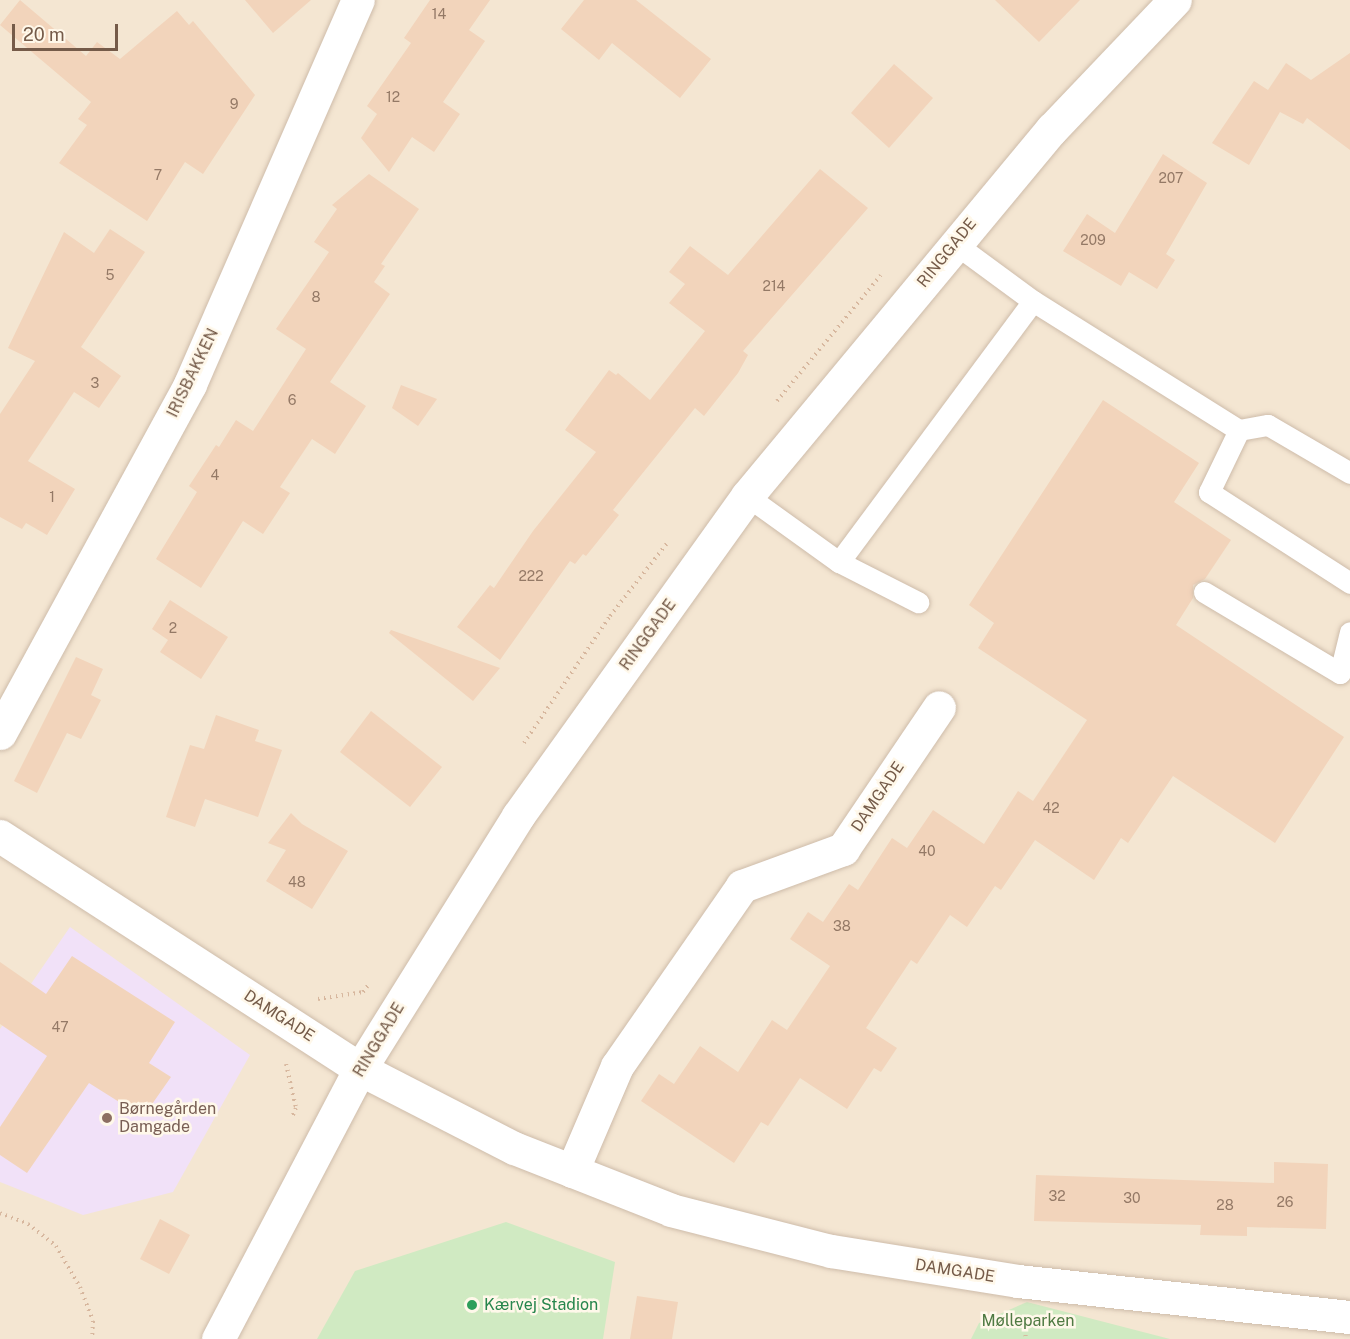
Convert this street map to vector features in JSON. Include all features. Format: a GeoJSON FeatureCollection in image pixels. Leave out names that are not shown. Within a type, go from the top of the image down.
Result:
{"type":"FeatureCollection","features":[{"type":"Feature","properties":{"kind":"street","name":"IRISBAKKEN"},"geometry":{"type":"LineString","coordinates":[[0,733],[190,384],[358,0]]}},
{"type":"Feature","properties":{"kind":"street","name":"RINGGADE"},"geometry":{"type":"LineString","coordinates":[[218,1339],[360,1069],[518,816],[747,496],[954,243],[1052,129],[1174,0]]}},
{"type":"Feature","properties":{"kind":"street","name":"DAMGADE"},"geometry":{"type":"LineString","coordinates":[[572,1171],[617,1066],[742,886],[843,849],[939,707]]}},
{"type":"Feature","properties":{"kind":"street","name":"DAMGADE"},"geometry":{"type":"LineString","coordinates":[[0,836],[360,1069],[514,1148],[671,1210],[831,1251],[1018,1281],[1350,1317]]}},
{"type":"Feature","properties":{"kind":"lane"},"geometry":{"type":"LineString","coordinates":[[954,243],[1033,301],[1239,430],[1268,425],[1350,473]]}},
{"type":"Feature","properties":{"kind":"lane"},"geometry":{"type":"LineString","coordinates":[[839,561],[1033,301]]}},
{"type":"Feature","properties":{"kind":"lane"},"geometry":{"type":"LineString","coordinates":[[1239,430],[1209,492],[1350,583]]}},
{"type":"Feature","properties":{"kind":"lane"},"geometry":{"type":"LineString","coordinates":[[747,496],[839,561],[918,602]]}},
{"type":"Feature","properties":{"kind":"lane"},"geometry":{"type":"LineString","coordinates":[[1204,592],[1340,673],[1350,632]]}},
{"type":"Feature","properties":{"kind":"path"},"geometry":{"type":"LineString","coordinates":[[0,1212],[28,1224],[56,1246],[80,1287],[93,1321],[92,1339]]}},
{"type":"Feature","properties":{"kind":"shaded area"},"geometry":{"type":"Polygon","coordinates":[[[0,0],[1350,0],[1350,1339],[0,1339],[0,0]]]}},
{"type":"Feature","properties":{"kind":"shaded area","name":"Børnegården Damgade"},"geometry":{"type":"Polygon","coordinates":[[[70,927],[250,1055],[173,1192],[83,1215],[0,1182],[0,1029],[70,927]]]}},
{"type":"Feature","properties":{"kind":"green space","name":"Kærvej Stadion"},"geometry":{"type":"Polygon","coordinates":[[[506,1222],[615,1262],[603,1339],[317,1339],[355,1271],[506,1222]]]}},
{"type":"Feature","properties":{"kind":"green space","name":"Mølleparken"},"geometry":{"type":"Polygon","coordinates":[[[1027,1302],[1170,1339],[971,1339],[979,1323],[1027,1302]]]}},
{"type":"Feature","properties":{"kind":"building"},"geometry":{"type":"Polygon","coordinates":[[[20,0],[86,56],[97,42],[120,59],[177,11],[189,25],[193,21],[255,95],[203,174],[185,162],[147,221],[59,163],[87,125],[78,119],[91,102],[0,25],[20,0]]]}},
{"type":"Feature","properties":{"kind":"building"},"geometry":{"type":"Polygon","coordinates":[[[245,0],[311,0],[273,33],[245,0]]]}},
{"type":"Feature","properties":{"kind":"building"},"geometry":{"type":"Polygon","coordinates":[[[430,0],[490,0],[469,30],[485,41],[443,102],[460,114],[434,152],[412,137],[389,172],[361,138],[377,114],[367,106],[411,43],[404,38],[430,0]]]}},
{"type":"Feature","properties":{"kind":"building"},"geometry":{"type":"Polygon","coordinates":[[[584,0],[636,0],[711,59],[680,98],[612,43],[599,60],[561,29],[584,0]]]}},
{"type":"Feature","properties":{"kind":"building"},"geometry":{"type":"Polygon","coordinates":[[[995,0],[1080,0],[1039,42],[995,0]]]}},
{"type":"Feature","properties":{"kind":"building"},"geometry":{"type":"Polygon","coordinates":[[[1350,53],[1350,150],[1307,118],[1303,124],[1280,112],[1249,165],[1212,143],[1254,81],[1268,90],[1286,63],[1311,80],[1350,53]]]}},
{"type":"Feature","properties":{"kind":"building"},"geometry":{"type":"Polygon","coordinates":[[[894,64],[933,98],[889,148],[851,113],[894,64]]]}},
{"type":"Feature","properties":{"kind":"building"},"geometry":{"type":"Polygon","coordinates":[[[1163,154],[1207,183],[1166,254],[1175,260],[1157,289],[1129,272],[1121,286],[1063,251],[1087,214],[1115,233],[1163,154]]]}},
{"type":"Feature","properties":{"kind":"building"},"geometry":{"type":"Polygon","coordinates":[[[820,169],[868,208],[743,351],[748,355],[738,373],[704,416],[695,408],[613,510],[619,515],[586,556],[583,554],[575,564],[570,561],[500,660],[457,627],[490,585],[494,588],[533,531],[596,452],[565,430],[609,370],[616,375],[618,373],[650,400],[705,331],[669,303],[685,284],[669,272],[690,246],[728,275],[820,169]]]}},
{"type":"Feature","properties":{"kind":"building"},"geometry":{"type":"Polygon","coordinates":[[[369,174],[419,209],[381,264],[385,266],[374,282],[390,294],[330,382],[366,406],[335,454],[312,439],[280,487],[290,493],[263,534],[243,521],[201,588],[156,559],[197,492],[189,486],[216,445],[219,447],[236,420],[253,431],[306,349],[276,329],[329,252],[314,242],[337,209],[332,205],[369,174]]]}},
{"type":"Feature","properties":{"kind":"building"},"geometry":{"type":"Polygon","coordinates":[[[110,229],[145,252],[81,347],[121,376],[99,408],[74,392],[28,461],[75,489],[47,535],[26,523],[22,529],[0,517],[0,414],[35,361],[8,348],[64,232],[94,253],[110,229]]]}},
{"type":"Feature","properties":{"kind":"building"},"geometry":{"type":"Polygon","coordinates":[[[401,385],[437,399],[418,426],[392,408],[401,385]]]}},
{"type":"Feature","properties":{"kind":"building"},"geometry":{"type":"Polygon","coordinates":[[[1103,400],[1199,463],[1174,502],[1231,540],[1205,579],[1193,585],[1193,598],[1176,625],[1344,737],[1275,843],[1173,776],[1128,843],[1121,838],[1094,880],[1035,840],[1001,890],[995,886],[967,927],[950,915],[917,964],[911,960],[866,1028],[897,1048],[881,1072],[874,1068],[847,1109],[800,1078],[768,1126],[761,1122],[734,1163],[641,1101],[659,1074],[674,1084],[700,1046],[738,1072],[772,1020],[787,1030],[830,966],[790,939],[808,912],[823,922],[849,884],[858,890],[892,838],[907,848],[933,810],[984,844],[1018,791],[1033,801],[1087,720],[978,648],[994,623],[969,605],[1103,400]]]}},
{"type":"Feature","properties":{"kind":"building"},"geometry":{"type":"Polygon","coordinates":[[[170,600],[228,637],[201,679],[160,652],[168,640],[152,629],[170,600]]]}},
{"type":"Feature","properties":{"kind":"building"},"geometry":{"type":"Polygon","coordinates":[[[391,630],[500,668],[473,701],[389,633],[391,630]]]}},
{"type":"Feature","properties":{"kind":"building"},"geometry":{"type":"Polygon","coordinates":[[[76,657],[103,669],[91,695],[101,700],[81,739],[67,733],[37,793],[14,781],[76,657]]]}},
{"type":"Feature","properties":{"kind":"building"},"geometry":{"type":"Polygon","coordinates":[[[371,711],[442,767],[410,807],[340,752],[371,711]]]}},
{"type":"Feature","properties":{"kind":"building"},"geometry":{"type":"Polygon","coordinates":[[[216,715],[259,730],[255,741],[282,750],[258,817],[205,799],[195,827],[166,817],[190,745],[204,749],[216,715]]]}},
{"type":"Feature","properties":{"kind":"building"},"geometry":{"type":"Polygon","coordinates":[[[291,813],[302,824],[348,851],[312,909],[266,881],[286,850],[268,843],[291,813]]]}},
{"type":"Feature","properties":{"kind":"building","name":"Børnegården Damgade"},"geometry":{"type":"Polygon","coordinates":[[[72,956],[175,1022],[149,1063],[171,1077],[143,1117],[89,1083],[27,1173],[0,1155],[0,1127],[47,1056],[0,1024],[0,962],[46,994],[72,956]]]}},
{"type":"Feature","properties":{"kind":"building"},"geometry":{"type":"Polygon","coordinates":[[[1274,1162],[1328,1164],[1326,1229],[1247,1227],[1247,1236],[1200,1235],[1201,1225],[1034,1221],[1036,1175],[1274,1183],[1274,1162]]]}},
{"type":"Feature","properties":{"kind":"building"},"geometry":{"type":"Polygon","coordinates":[[[160,1219],[190,1235],[169,1274],[140,1259],[160,1219]]]}},
{"type":"Feature","properties":{"kind":"building"},"geometry":{"type":"Polygon","coordinates":[[[637,1296],[678,1302],[672,1339],[630,1339],[637,1296]]]}},
{"type":"Feature","properties":{"kind":"place","name":"Børnegården Damgade"},"geometry":{"type":"Point","coordinates":[107,1118]}},
{"type":"Feature","properties":{"kind":"place","name":"Kærvej Stadion"},"geometry":{"type":"Point","coordinates":[472,1305]}}]}
